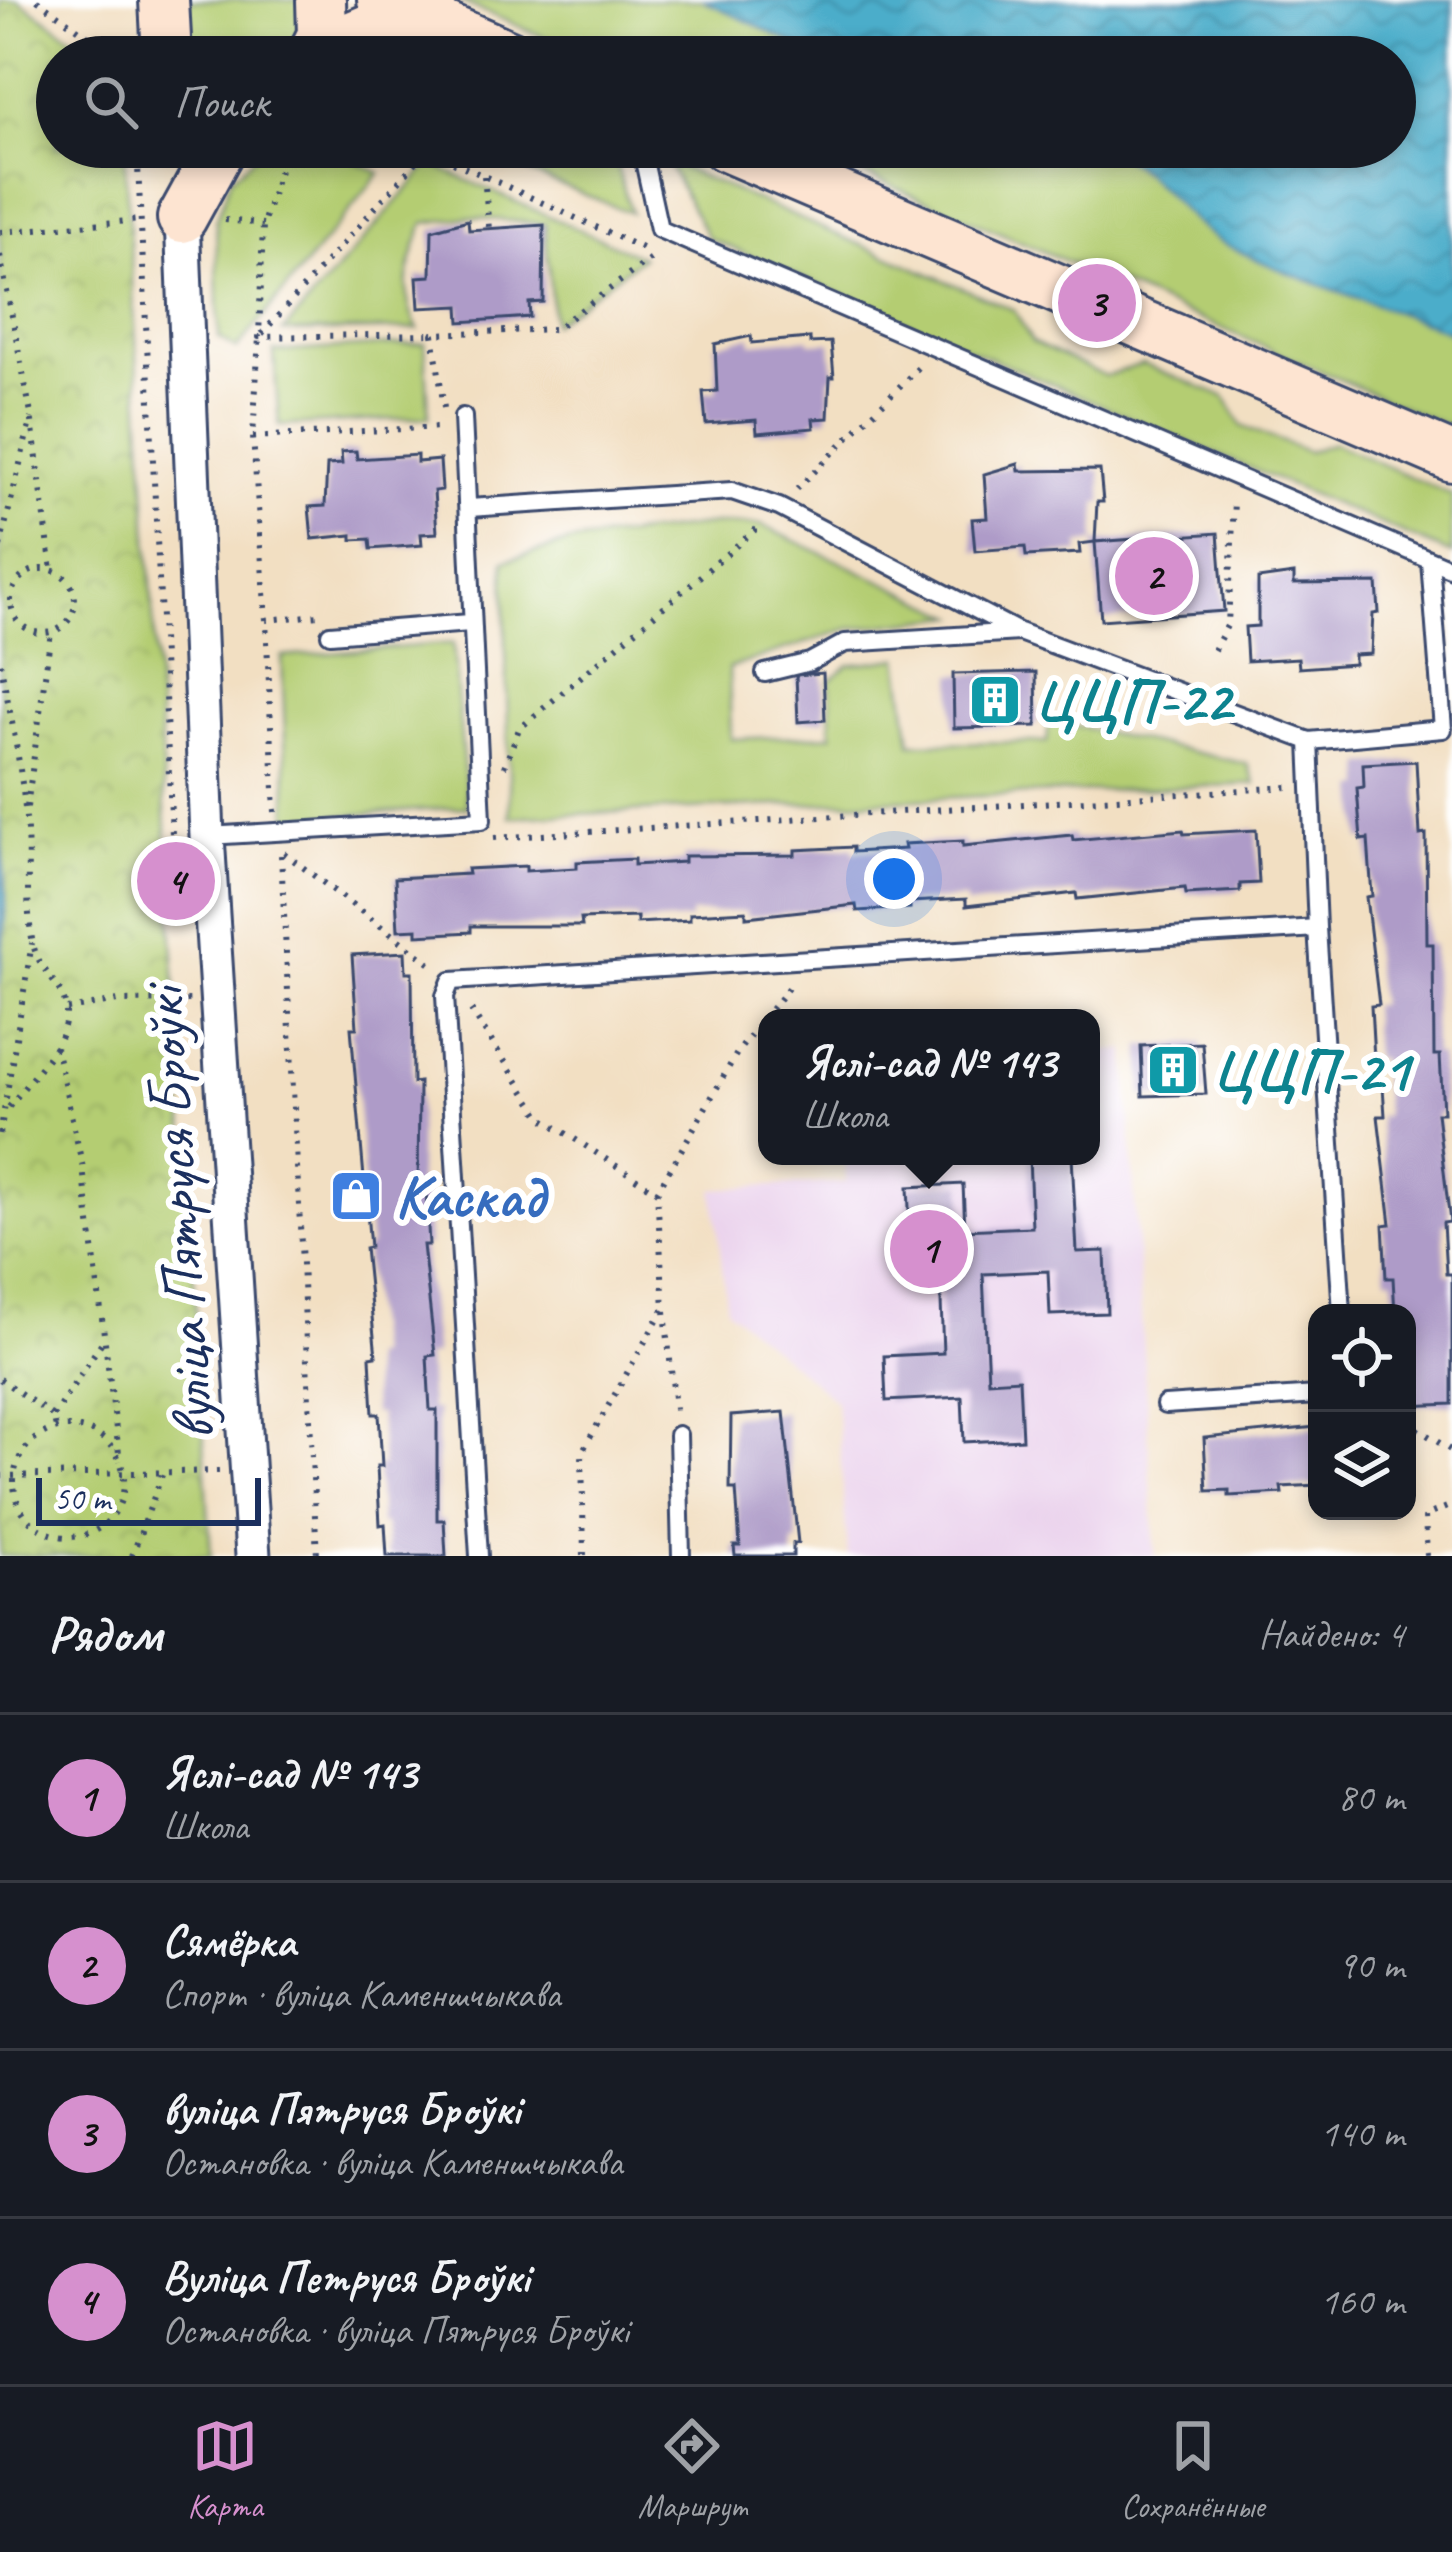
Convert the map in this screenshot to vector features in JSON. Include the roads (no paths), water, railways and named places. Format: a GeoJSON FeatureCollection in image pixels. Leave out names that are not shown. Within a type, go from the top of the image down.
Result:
{"type":"FeatureCollection","features":[{"type":"Feature","properties":{"kind":"street"},"geometry":{"type":"LineString","coordinates":[[164,0],[166,36]]}},
{"type":"Feature","properties":{"kind":"street"},"geometry":{"type":"LineString","coordinates":[[321,0],[321,36]]}},
{"type":"Feature","properties":{"kind":"street"},"geometry":{"type":"LineString","coordinates":[[351,36],[401,8],[466,36]]}},
{"type":"Feature","properties":{"kind":"street"},"geometry":{"type":"LineString","coordinates":[[175,168],[176,218]]}},
{"type":"Feature","properties":{"kind":"street"},"geometry":{"type":"LineString","coordinates":[[176,218],[208,168]]}},
{"type":"Feature","properties":{"kind":"street"},"geometry":{"type":"LineString","coordinates":[[775,168],[1452,457]]}},
{"type":"Feature","properties":{"kind":"street","name":"вуліца Пятруся Броўкі"},"geometry":{"type":"LineString","coordinates":[[176,218],[190,837],[253,1556]]}},
{"type":"Feature","properties":{"kind":"lane"},"geometry":{"type":"LineString","coordinates":[[645,168],[659,229],[1452,569]]}},
{"type":"Feature","properties":{"kind":"lane"},"geometry":{"type":"LineString","coordinates":[[190,837],[482,820],[470,623],[470,508],[454,422]]}},
{"type":"Feature","properties":{"kind":"lane"},"geometry":{"type":"LineString","coordinates":[[470,508],[732,491],[779,507],[1019,632],[1309,741],[1443,729],[1430,561]]}},
{"type":"Feature","properties":{"kind":"lane"},"geometry":{"type":"LineString","coordinates":[[330,634],[470,623]]}},
{"type":"Feature","properties":{"kind":"lane"},"geometry":{"type":"LineString","coordinates":[[766,673],[810,662],[844,643],[1019,632]]}},
{"type":"Feature","properties":{"kind":"lane"},"geometry":{"type":"LineString","coordinates":[[1309,741],[1341,1304]]}},
{"type":"Feature","properties":{"kind":"lane"},"geometry":{"type":"LineString","coordinates":[[479,1556],[445,996],[451,981],[1318,928]]}},
{"type":"Feature","properties":{"kind":"lane"},"geometry":{"type":"LineString","coordinates":[[1165,1405],[1308,1396]]}},
{"type":"Feature","properties":{"kind":"lane"},"geometry":{"type":"LineString","coordinates":[[678,1435],[681,1556]]}},
{"type":"Feature","properties":{"kind":"water"},"geometry":{"type":"Polygon","coordinates":[[[703,0],[1452,0],[1452,333],[1280,270],[1225,244],[1138,168],[1416,168],[1416,36],[778,36],[703,0]]]}},
{"type":"Feature","properties":{"kind":"water"},"geometry":{"type":"Polygon","coordinates":[[[0,817],[6,897],[0,985],[0,817]]]}},
{"type":"Feature","properties":{"kind":"place","name":"вуліца Пятруся Броўкі"},"geometry":{"type":"Point","coordinates":[1097,303]}},
{"type":"Feature","properties":{"kind":"place","name":"Сямёрка"},"geometry":{"type":"Point","coordinates":[1154,576]}},
{"type":"Feature","properties":{"kind":"place","name":"ЦЦП-22"},"geometry":{"type":"Point","coordinates":[995,700]}},
{"type":"Feature","properties":{"kind":"place","name":"Вуліца Петруся Броўкі"},"geometry":{"type":"Point","coordinates":[176,881]}},
{"type":"Feature","properties":{"kind":"place","name":"ЦЦП-21"},"geometry":{"type":"Point","coordinates":[1173,1070]}},
{"type":"Feature","properties":{"kind":"place","name":"Каскад"},"geometry":{"type":"Point","coordinates":[356,1196]}},
{"type":"Feature","properties":{"kind":"place","name":"Яслі-сад № 143"},"geometry":{"type":"Point","coordinates":[929,1249]}}]}
